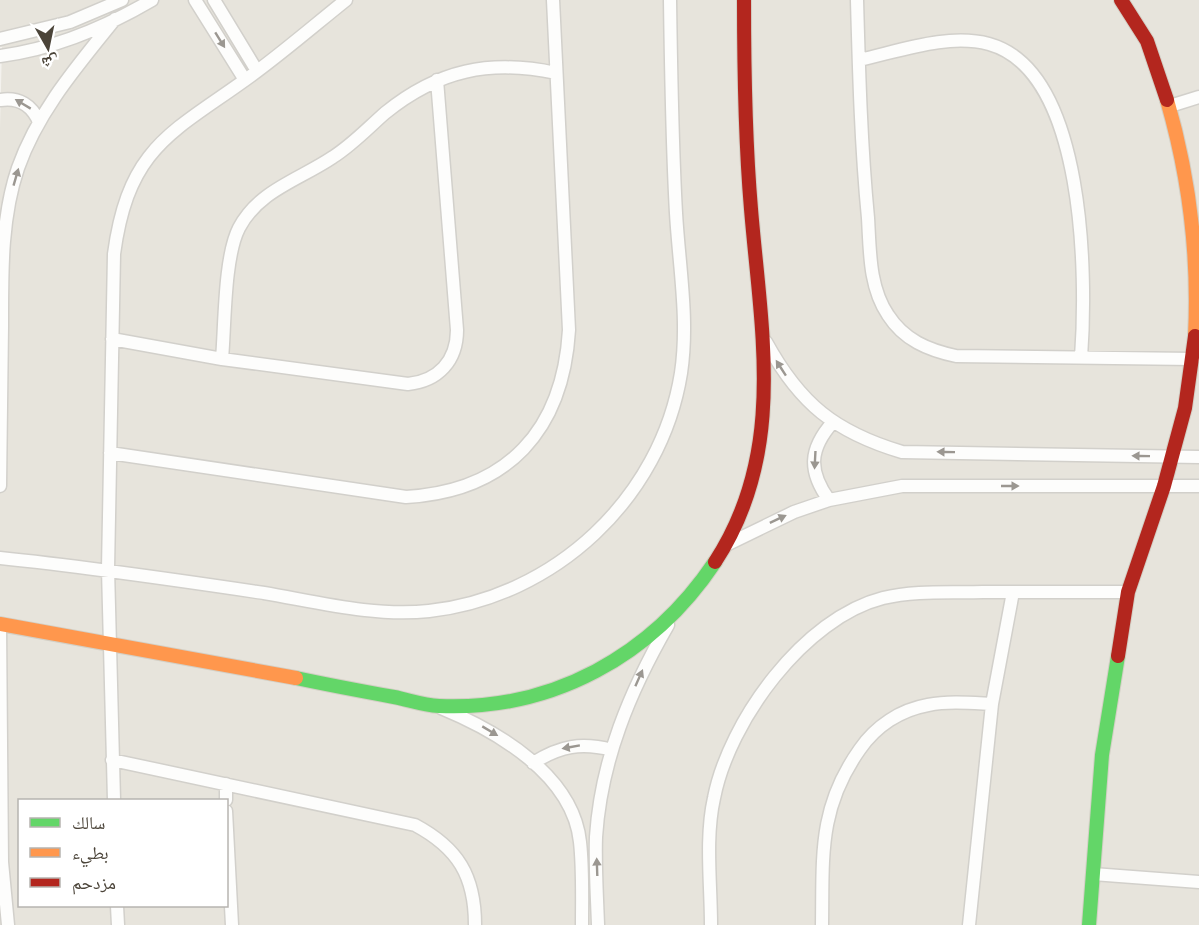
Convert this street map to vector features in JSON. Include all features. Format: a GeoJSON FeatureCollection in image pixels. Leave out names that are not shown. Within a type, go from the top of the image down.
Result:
{"type":"FeatureCollection","features":[{"type":"Feature","properties":{"kind":"street"},"geometry":{"type":"LineString","coordinates":[[0,39],[70,22],[122,0]]}},
{"type":"Feature","properties":{"kind":"street"},"geometry":{"type":"LineString","coordinates":[[0,56],[49,46],[115,19],[152,0]]}},
{"type":"Feature","properties":{"kind":"street"},"geometry":{"type":"LineString","coordinates":[[195,0],[245,80]]}},
{"type":"Feature","properties":{"kind":"street"},"geometry":{"type":"LineString","coordinates":[[214,0],[257,71]]}},
{"type":"Feature","properties":{"kind":"street"},"geometry":{"type":"LineString","coordinates":[[114,799],[108,640],[108,569],[114,254],[118,221],[129,189],[146,159],[168,134],[257,71],[346,0]]}},
{"type":"Feature","properties":{"kind":"street"},"geometry":{"type":"LineString","coordinates":[[110,453],[406,498],[434,496],[461,489],[486,478],[510,462],[546,419],[567,363],[569,330],[553,0]]}},
{"type":"Feature","properties":{"kind":"street"},"geometry":{"type":"LineString","coordinates":[[0,558],[108,569],[360,608],[426,611],[477,601],[515,587],[568,555],[616,514],[652,462],[675,402],[681,371],[683,308],[676,214],[670,0]]}},
{"type":"Feature","properties":{"kind":"street"},"geometry":{"type":"LineString","coordinates":[[598,925],[597,830],[606,768],[622,717],[643,668],[670,621],[700,584],[726,545],[749,496],[759,445],[765,372],[749,181],[744,73],[744,0]]}},
{"type":"Feature","properties":{"kind":"street"},"geometry":{"type":"LineString","coordinates":[[857,0],[863,171],[872,273],[875,288],[888,316],[909,338],[936,352],[956,356],[1193,359]]}},
{"type":"Feature","properties":{"kind":"street"},"geometry":{"type":"LineString","coordinates":[[1089,925],[1102,755],[1128,592],[1172,457],[1193,359],[1197,308],[1194,236],[1183,155],[1170,106],[1146,41],[1121,0]]}},
{"type":"Feature","properties":{"kind":"street"},"geometry":{"type":"LineString","coordinates":[[0,486],[5,232],[11,193],[19,166],[39,123],[60,88],[115,19]]}},
{"type":"Feature","properties":{"kind":"street"},"geometry":{"type":"LineString","coordinates":[[859,60],[953,40],[972,40],[1008,52],[1037,76],[1054,110],[1075,191],[1084,274],[1081,358]]}},
{"type":"Feature","properties":{"kind":"street"},"geometry":{"type":"LineString","coordinates":[[222,359],[232,251],[238,230],[249,211],[265,195],[336,155],[387,112],[437,80],[465,70],[495,66],[526,67],[556,74]]}},
{"type":"Feature","properties":{"kind":"street"},"geometry":{"type":"LineString","coordinates":[[112,339],[222,359],[408,384],[430,379],[448,363],[457,342],[458,330],[437,80]]}},
{"type":"Feature","properties":{"kind":"street"},"geometry":{"type":"LineString","coordinates":[[1170,106],[1199,97]]}},
{"type":"Feature","properties":{"kind":"street"},"geometry":{"type":"LineString","coordinates":[[0,100],[20,100],[35,113],[39,123]]}},
{"type":"Feature","properties":{"kind":"street"},"geometry":{"type":"LineString","coordinates":[[763,337],[781,369],[804,398],[833,422],[865,441],[902,452],[1199,457]]}},
{"type":"Feature","properties":{"kind":"street"},"geometry":{"type":"LineString","coordinates":[[829,500],[816,477],[814,451],[821,435],[833,422]]}},
{"type":"Feature","properties":{"kind":"street"},"geometry":{"type":"LineString","coordinates":[[726,545],[794,512],[829,500],[902,486],[1199,486]]}},
{"type":"Feature","properties":{"kind":"street"},"geometry":{"type":"LineString","coordinates":[[969,925],[993,704],[1013,592]]}},
{"type":"Feature","properties":{"kind":"street"},"geometry":{"type":"LineString","coordinates":[[711,925],[711,814],[718,781],[738,732],[766,690],[787,664],[825,626],[861,606],[882,598],[926,593],[1128,592]]}},
{"type":"Feature","properties":{"kind":"street"},"geometry":{"type":"LineString","coordinates":[[437,706],[505,703],[563,689],[616,663],[670,621]]}},
{"type":"Feature","properties":{"kind":"street"},"geometry":{"type":"LineString","coordinates":[[8,925],[2,862],[0,625],[108,640],[437,706],[472,720],[504,740],[533,763],[559,790],[576,822],[580,842],[582,925]]}},
{"type":"Feature","properties":{"kind":"street"},"geometry":{"type":"LineString","coordinates":[[822,925],[823,849],[831,803],[840,781],[867,740],[891,719],[926,705],[993,704]]}},
{"type":"Feature","properties":{"kind":"street"},"geometry":{"type":"LineString","coordinates":[[533,763],[551,752],[571,746],[591,745],[612,750]]}},
{"type":"Feature","properties":{"kind":"street"},"geometry":{"type":"LineString","coordinates":[[112,760],[415,825],[435,835],[452,851],[465,870],[473,891],[475,925]]}},
{"type":"Feature","properties":{"kind":"street"},"geometry":{"type":"LineString","coordinates":[[226,784],[226,799]]}},
{"type":"Feature","properties":{"kind":"street"},"geometry":{"type":"LineString","coordinates":[[228,857],[231,925]]}},
{"type":"Feature","properties":{"kind":"street"},"geometry":{"type":"LineString","coordinates":[[1093,874],[1199,882]]}},
{"type":"Feature","properties":{"kind":"street"},"geometry":{"type":"LineString","coordinates":[[117,907],[118,925]]}},
{"type":"Feature","properties":{"kind":"shaded area"},"geometry":{"type":"Polygon","coordinates":[[[0,0],[1199,0],[1199,925],[0,925],[0,128],[2,47],[0,47],[0,0]]]}},
{"type":"Feature","properties":{"kind":"traffic: fast"},"geometry":{"type":"LineString","coordinates":[[296,678],[439,706],[481,705],[521,699],[559,687],[596,671],[630,650],[661,625],[690,595],[715,562]]}},
{"type":"Feature","properties":{"kind":"traffic: fast"},"geometry":{"type":"LineString","coordinates":[[1089,925],[1102,755],[1118,656]]}},
{"type":"Feature","properties":{"kind":"traffic: slow"},"geometry":{"type":"LineString","coordinates":[[1167,100],[1175,129],[1191,216],[1194,246],[1195,336]]}},
{"type":"Feature","properties":{"kind":"traffic: slow"},"geometry":{"type":"LineString","coordinates":[[0,624],[296,678]]}},
{"type":"Feature","properties":{"kind":"traffic: jam"},"geometry":{"type":"LineString","coordinates":[[715,562],[738,520],[752,478],[761,434],[764,390],[760,300],[747,157],[744,0]]}},
{"type":"Feature","properties":{"kind":"traffic: jam"},"geometry":{"type":"LineString","coordinates":[[1121,0],[1147,41],[1167,100]]}},
{"type":"Feature","properties":{"kind":"traffic: jam"},"geometry":{"type":"LineString","coordinates":[[1118,656],[1128,592],[1164,486],[1185,408],[1195,336]]}}]}
